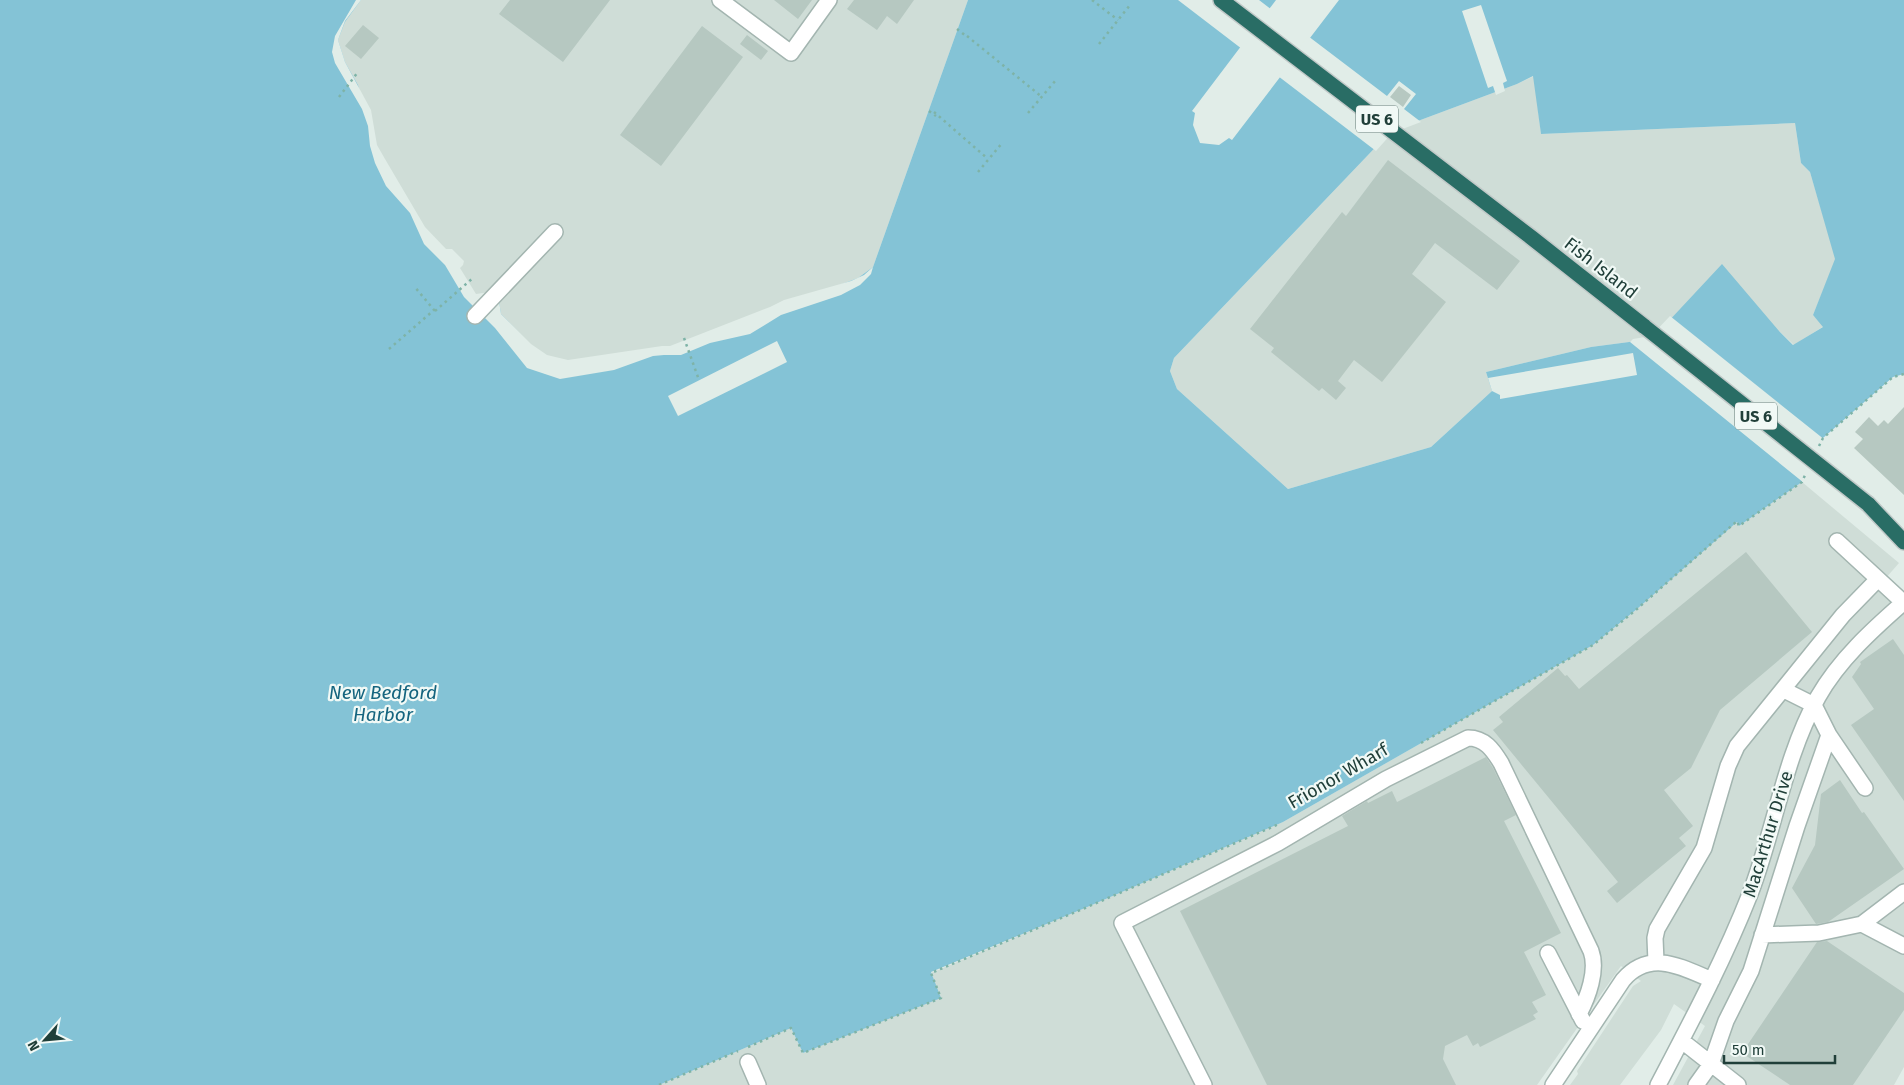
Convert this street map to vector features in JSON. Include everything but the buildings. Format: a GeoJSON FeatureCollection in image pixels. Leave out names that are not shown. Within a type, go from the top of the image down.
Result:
{"type":"FeatureCollection","features":[{"type":"Feature","properties":{"kind":"highway","name":"Fish Island"},"geometry":{"type":"LineString","coordinates":[[1221,0],[1532,238],[1868,504]]}},
{"type":"Feature","properties":{"kind":"highway","name":"US 6"},"geometry":{"type":"LineString","coordinates":[[1868,504],[1904,526]]}},
{"type":"Feature","properties":{"kind":"highway","name":"US 6"},"geometry":{"type":"LineString","coordinates":[[1868,504],[1904,542]]}},
{"type":"Feature","properties":{"kind":"street"},"geometry":{"type":"LineString","coordinates":[[720,0],[790,52],[829,0]]}},
{"type":"Feature","properties":{"kind":"street"},"geometry":{"type":"LineString","coordinates":[[475,316],[555,232]]}},
{"type":"Feature","properties":{"kind":"street"},"geometry":{"type":"LineString","coordinates":[[1837,541],[1878,579],[1902,609]]}},
{"type":"Feature","properties":{"kind":"street"},"geometry":{"type":"LineString","coordinates":[[1656,962],[1654,938],[1657,929],[1704,848],[1733,753],[1843,615],[1878,579]]}},
{"type":"Feature","properties":{"kind":"street","name":"MacArthur Drive"},"geometry":{"type":"LineString","coordinates":[[1658,1085],[1712,980],[1751,892],[1792,757],[1814,705],[1833,674],[1845,660],[1902,609]]}},
{"type":"Feature","properties":{"kind":"street"},"geometry":{"type":"LineString","coordinates":[[1784,690],[1814,705],[1829,735],[1865,788]]}},
{"type":"Feature","properties":{"kind":"street"},"geometry":{"type":"LineString","coordinates":[[1696,1085],[1711,1064],[1726,1021],[1751,971],[1797,826],[1829,735]]}},
{"type":"Feature","properties":{"kind":"street"},"geometry":{"type":"LineString","coordinates":[[1204,1085],[1122,923],[1278,844],[1386,779],[1468,738],[1481,740],[1487,744],[1504,770],[1591,951],[1593,959],[1591,984],[1579,1014]]}},
{"type":"Feature","properties":{"kind":"street"},"geometry":{"type":"LineString","coordinates":[[1762,935],[1819,934],[1862,924],[1904,892]]}},
{"type":"Feature","properties":{"kind":"street"},"geometry":{"type":"LineString","coordinates":[[1862,924],[1904,946]]}},
{"type":"Feature","properties":{"kind":"street"},"geometry":{"type":"LineString","coordinates":[[1548,953],[1588,1032]]}},
{"type":"Feature","properties":{"kind":"street"},"geometry":{"type":"LineString","coordinates":[[1553,1085],[1614,993],[1633,971],[1644,965],[1656,962],[1680,967],[1712,980]]}},
{"type":"Feature","properties":{"kind":"street"},"geometry":{"type":"LineString","coordinates":[[1591,984],[1614,993]]}},
{"type":"Feature","properties":{"kind":"street"},"geometry":{"type":"LineString","coordinates":[[1682,1041],[1738,1085]]}},
{"type":"Feature","properties":{"kind":"street"},"geometry":{"type":"LineString","coordinates":[[745,1053],[758,1085]]}},
{"type":"Feature","properties":{"kind":"path"},"geometry":{"type":"LineString","coordinates":[[1092,0],[1118,20]]}},
{"type":"Feature","properties":{"kind":"path"},"geometry":{"type":"LineString","coordinates":[[1099,44],[1130,5]]}},
{"type":"Feature","properties":{"kind":"path"},"geometry":{"type":"LineString","coordinates":[[957,29],[971,39]]}},
{"type":"Feature","properties":{"kind":"path"},"geometry":{"type":"LineString","coordinates":[[967,36],[1042,97]]}},
{"type":"Feature","properties":{"kind":"path"},"geometry":{"type":"LineString","coordinates":[[339,97],[358,72]]}},
{"type":"Feature","properties":{"kind":"path"},"geometry":{"type":"LineString","coordinates":[[1028,113],[1056,80]]}},
{"type":"Feature","properties":{"kind":"path"},"geometry":{"type":"LineString","coordinates":[[929,111],[945,121]]}},
{"type":"Feature","properties":{"kind":"path"},"geometry":{"type":"LineString","coordinates":[[934,112],[988,159]]}},
{"type":"Feature","properties":{"kind":"path"},"geometry":{"type":"LineString","coordinates":[[978,172],[1003,142]]}},
{"type":"Feature","properties":{"kind":"path"},"geometry":{"type":"LineString","coordinates":[[428,315],[474,278]]}},
{"type":"Feature","properties":{"kind":"path"},"geometry":{"type":"LineString","coordinates":[[389,350],[434,310],[414,286]]}},
{"type":"Feature","properties":{"kind":"path"},"geometry":{"type":"LineString","coordinates":[[684,338],[699,380]]}},
{"type":"Feature","properties":{"kind":"path"},"geometry":{"type":"LineString","coordinates":[[1823,438],[1894,377],[1904,374]]}},
{"type":"Feature","properties":{"kind":"path","name":"Frionor Wharf"},"geometry":{"type":"LineString","coordinates":[[1416,746],[1593,645],[1737,521],[1739,526],[1802,482]]}},
{"type":"Feature","properties":{"kind":"path","name":"Frionor Wharf"},"geometry":{"type":"LineString","coordinates":[[745,1053],[791,1028],[803,1053],[932,1002],[941,998],[931,973],[1283,822]]}},
{"type":"Feature","properties":{"kind":"path"},"geometry":{"type":"LineString","coordinates":[[659,1085],[745,1053]]}},
{"type":"Feature","properties":{"kind":"shaded area"},"geometry":{"type":"Polygon","coordinates":[[[361,0],[968,0],[873,267],[858,278],[670,349],[568,363],[550,359],[475,297],[423,229],[375,146],[358,85],[345,62],[338,40],[345,22],[361,0]]]}},
{"type":"Feature","properties":{"kind":"shaded area"},"geometry":{"type":"Polygon","coordinates":[[[1534,76],[1541,134],[1795,123],[1801,163],[1810,172],[1836,259],[1813,315],[1824,326],[1794,345],[1779,331],[1652,339],[1591,347],[1486,372],[1492,391],[1431,447],[1288,489],[1177,389],[1170,371],[1174,358],[1391,131],[1534,76]]]}},
{"type":"Feature","properties":{"kind":"shaded area"},"geometry":{"type":"Polygon","coordinates":[[[1802,482],[1899,563],[1885,579],[1904,600],[1904,1067],[1894,1085],[1673,1085],[1705,1026],[1674,1004],[1661,1030],[1620,1085],[1570,1085],[1578,1074],[1577,1071],[1633,986],[1641,981],[1621,966],[1537,1085],[659,1085],[791,1028],[803,1053],[940,998],[931,973],[1283,822],[1593,645],[1737,521],[1739,526],[1802,482]]]}},
{"type":"Feature","properties":{"kind":"water","name":"New Bedford Harbor"},"geometry":{"type":"Polygon","coordinates":[[[0,0],[361,0],[345,22],[338,40],[345,62],[358,85],[375,146],[423,229],[457,267],[475,296],[499,301],[501,314],[531,345],[550,359],[568,363],[670,349],[858,278],[873,267],[968,0],[1276,0],[1192,111],[1195,113],[1193,125],[1200,143],[1219,145],[1229,138],[1232,140],[1339,0],[1904,0],[1904,374],[1893,377],[1823,438],[1802,482],[1739,526],[1737,522],[1593,645],[1283,822],[931,972],[941,998],[803,1053],[791,1028],[659,1085],[0,1085],[0,0]],[[1533,76],[1517,84],[1391,131],[1174,358],[1170,371],[1177,389],[1288,489],[1431,447],[1492,391],[1486,372],[1591,347],[1652,339],[1722,264],[1793,345],[1823,327],[1813,315],[1835,259],[1810,172],[1801,163],[1795,123],[1541,134],[1533,76]]]}},
{"type":"Feature","properties":{"kind":"pier"},"geometry":{"type":"Polygon","coordinates":[[[356,0],[361,0],[345,21],[338,40],[345,62],[371,110],[377,145],[425,227],[446,249],[452,249],[464,261],[460,268],[476,294],[490,292],[499,301],[501,314],[531,344],[547,355],[568,360],[670,346],[784,300],[851,281],[864,275],[873,267],[871,274],[860,285],[841,295],[781,315],[750,334],[710,343],[681,355],[653,356],[614,370],[560,379],[527,368],[495,328],[464,297],[445,265],[424,244],[410,213],[386,186],[375,163],[370,146],[368,126],[362,109],[335,63],[332,52],[335,36],[356,0]]]}},
{"type":"Feature","properties":{"kind":"pier"},"geometry":{"type":"Polygon","coordinates":[[[1178,0],[1259,0],[1272,10],[1242,49],[1178,0]]]}},
{"type":"Feature","properties":{"kind":"pier"},"geometry":{"type":"Polygon","coordinates":[[[1481,5],[1507,81],[1503,83],[1505,91],[1496,95],[1493,86],[1488,88],[1462,11],[1481,5]]]}},
{"type":"Feature","properties":{"kind":"pier"},"geometry":{"type":"Polygon","coordinates":[[[1308,36],[1387,96],[1399,81],[1416,94],[1404,109],[1421,122],[1392,133],[1376,151],[1278,76],[1308,36]]]}},
{"type":"Feature","properties":{"kind":"pier"},"geometry":{"type":"Polygon","coordinates":[[[1670,316],[1825,440],[1804,483],[1630,342],[1633,339],[1651,336],[1670,316]]]}},
{"type":"Feature","properties":{"kind":"pier"},"geometry":{"type":"Polygon","coordinates":[[[777,341],[787,362],[678,416],[668,396],[777,341]]]}},
{"type":"Feature","properties":{"kind":"pier"},"geometry":{"type":"Polygon","coordinates":[[[1633,353],[1637,375],[1500,399],[1500,395],[1492,391],[1488,378],[1633,353]]]}}]}
